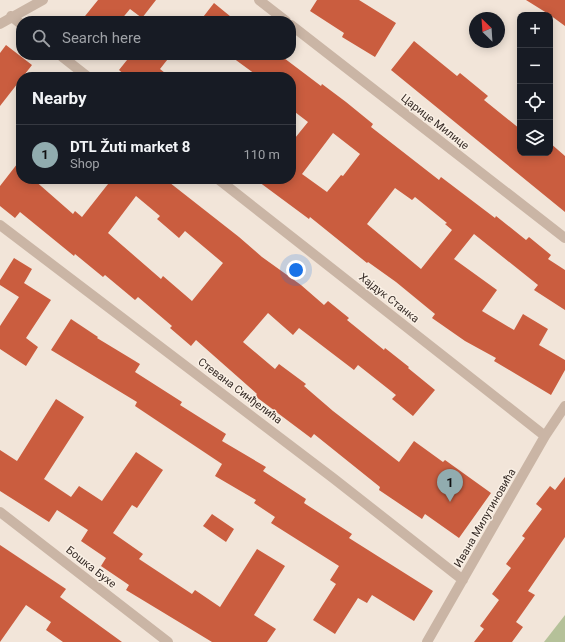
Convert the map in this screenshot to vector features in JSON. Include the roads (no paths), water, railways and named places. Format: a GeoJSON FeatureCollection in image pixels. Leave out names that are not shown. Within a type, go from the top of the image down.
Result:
{"type":"FeatureCollection","features":[{"type":"Feature","properties":{"kind":"street"},"geometry":{"type":"LineString","coordinates":[[0,24],[11,16],[43,0]]}},
{"type":"Feature","properties":{"kind":"street"},"geometry":{"type":"LineString","coordinates":[[259,0],[280,16]]}},
{"type":"Feature","properties":{"kind":"street"},"geometry":{"type":"LineString","coordinates":[[11,16],[16,20]]}},
{"type":"Feature","properties":{"kind":"street","name":"Царице Милице"},"geometry":{"type":"LineString","coordinates":[[296,29],[565,238]]}},
{"type":"Feature","properties":{"kind":"street"},"geometry":{"type":"LineString","coordinates":[[66,60],[82,72]]}},
{"type":"Feature","properties":{"kind":"street","name":"Хајдук Станка"},"geometry":{"type":"LineString","coordinates":[[224,184],[545,436]]}},
{"type":"Feature","properties":{"kind":"street","name":"Стевана Синђелића"},"geometry":{"type":"LineString","coordinates":[[0,225],[315,463],[463,580]]}},
{"type":"Feature","properties":{"kind":"street","name":"Ивана Милутиновића"},"geometry":{"type":"LineString","coordinates":[[427,642],[545,436],[565,406]]}},
{"type":"Feature","properties":{"kind":"street","name":"Бошка Бухе"},"geometry":{"type":"LineString","coordinates":[[0,512],[168,642]]}},
{"type":"Feature","properties":{"kind":"place","name":"DTL Žuti market 8"},"geometry":{"type":"Point","coordinates":[450,502]}}]}
